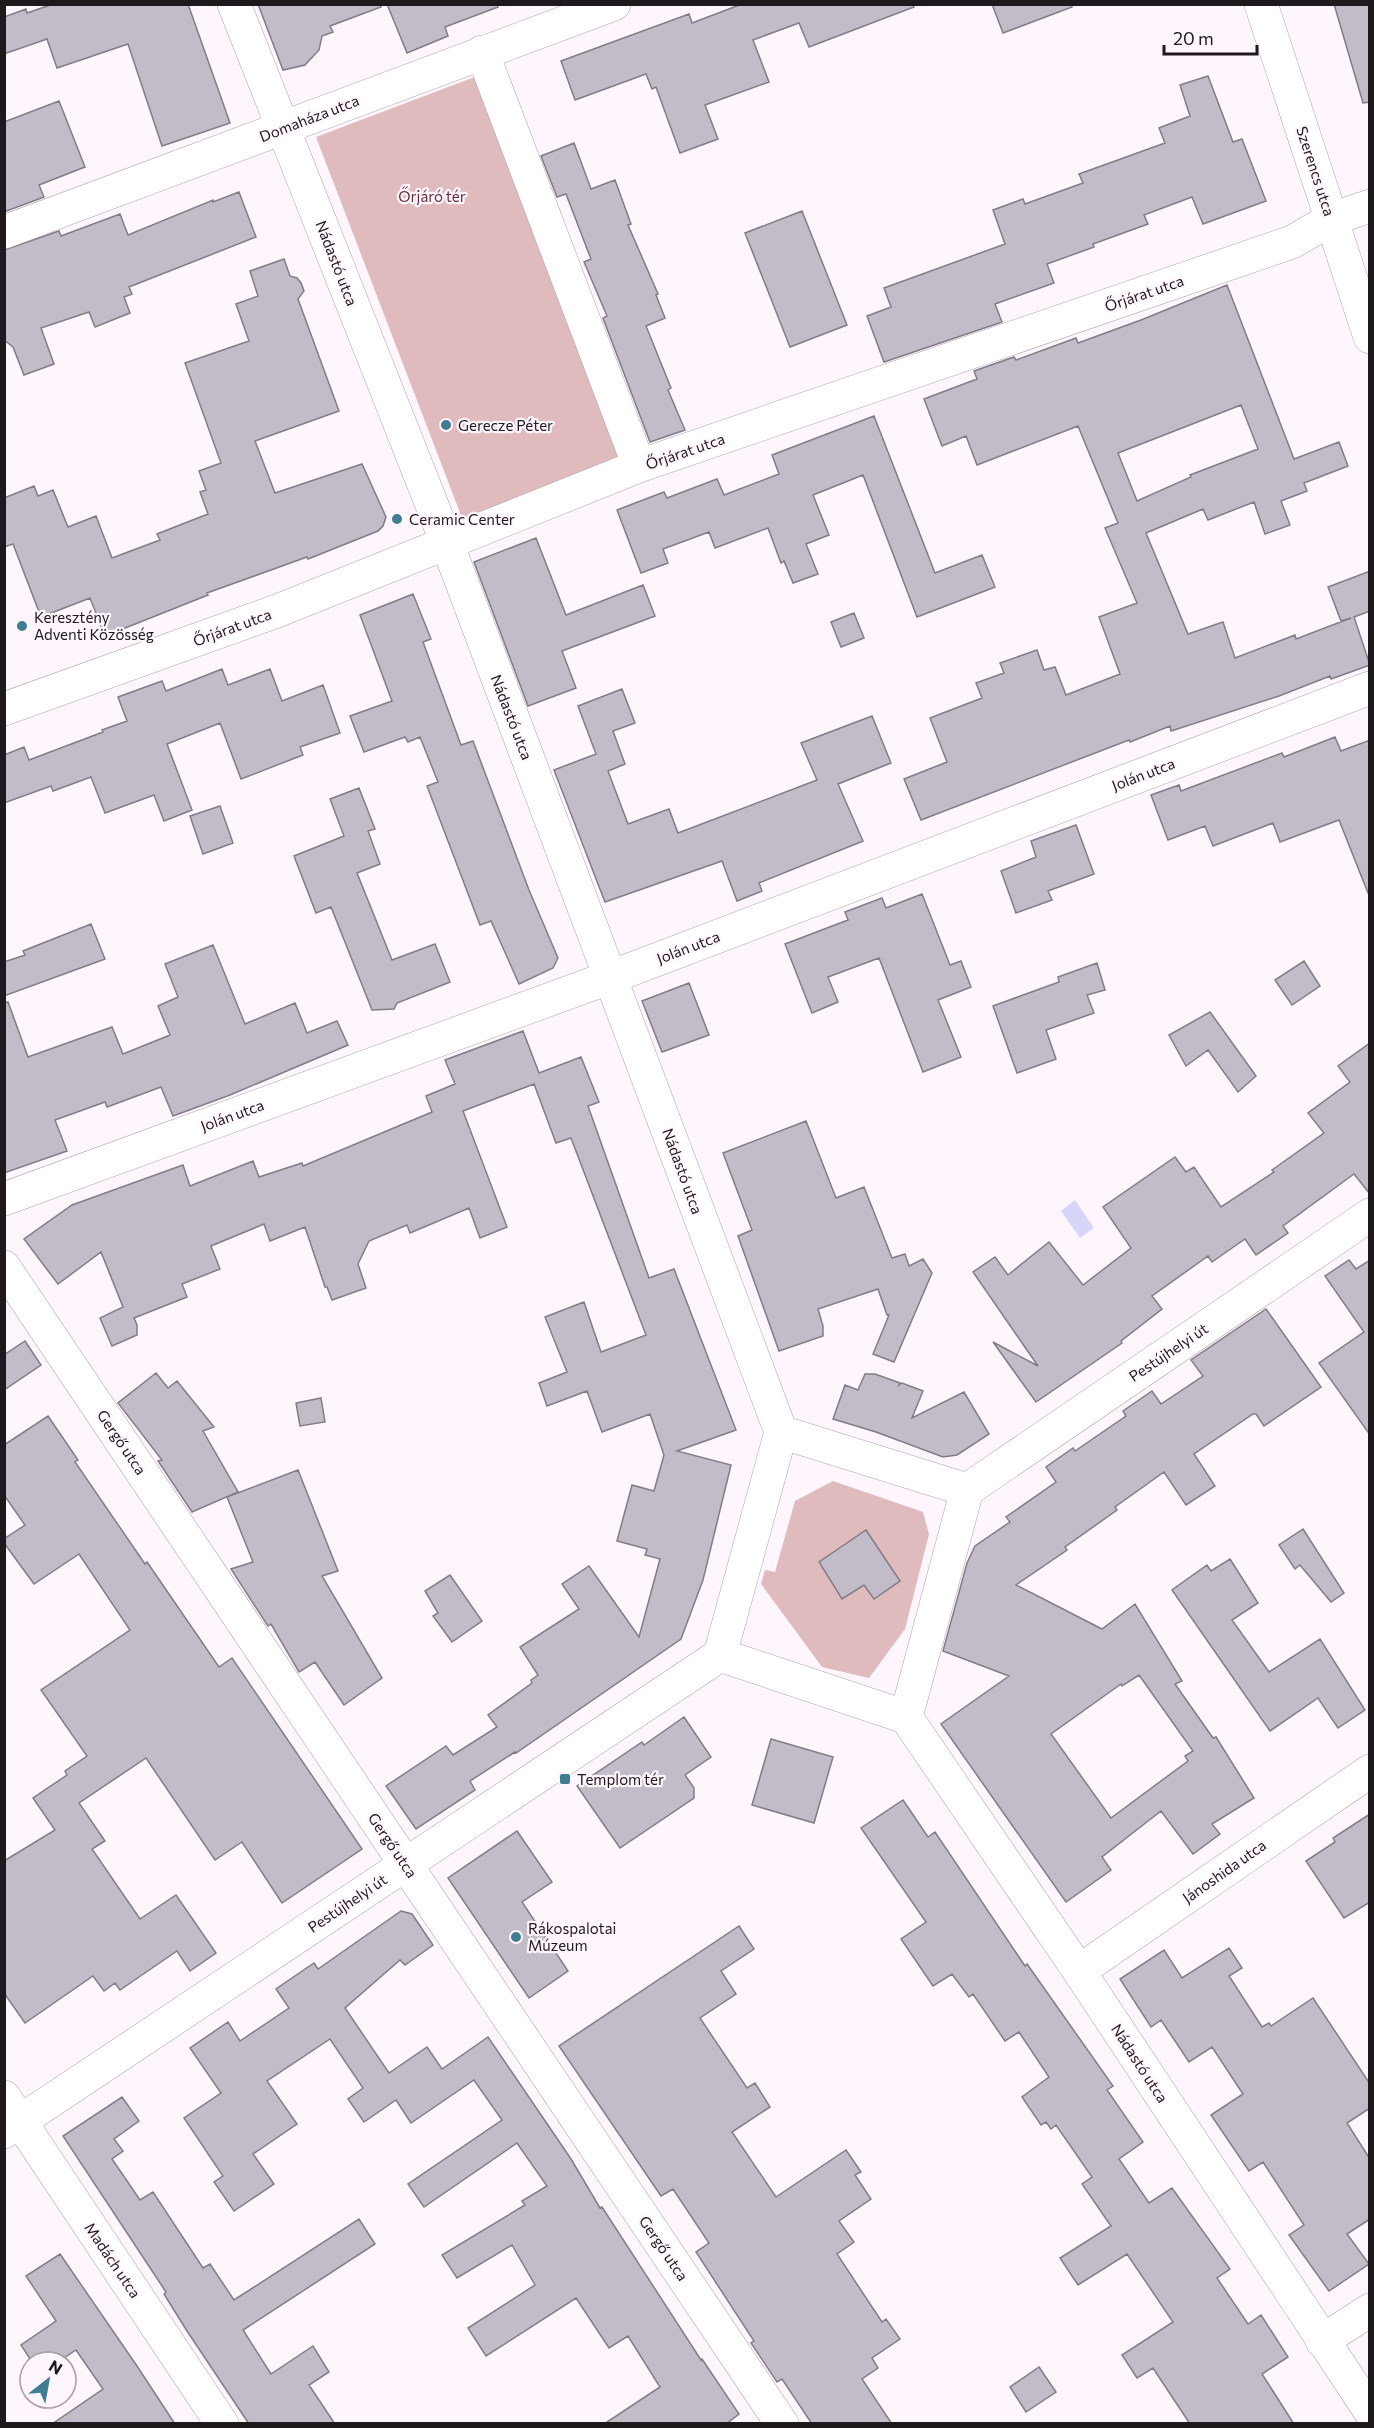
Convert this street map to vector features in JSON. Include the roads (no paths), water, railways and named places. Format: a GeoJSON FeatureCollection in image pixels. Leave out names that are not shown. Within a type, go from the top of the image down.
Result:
{"type":"FeatureCollection","features":[{"type":"Feature","properties":{"kind":"street","name":"Nádastó utca"},"geometry":{"type":"LineString","coordinates":[[234,4],[447,543],[781,1432]]}},
{"type":"Feature","properties":{"kind":"street","name":"Domaháza utca"},"geometry":{"type":"LineString","coordinates":[[4,232],[614,4]]}},
{"type":"Feature","properties":{"kind":"street","name":"Szerencs utca"},"geometry":{"type":"LineString","coordinates":[[1261,4],[1370,337]]}},
{"type":"Feature","properties":{"kind":"street"},"geometry":{"type":"LineString","coordinates":[[482,52],[639,466]]}},
{"type":"Feature","properties":{"kind":"street","name":"Őrjárat utca"},"geometry":{"type":"LineString","coordinates":[[4,709],[277,611],[639,466],[1292,242],[1332,219],[1370,206]]}},
{"type":"Feature","properties":{"kind":"street","name":"Jolán utca"},"geometry":{"type":"LineString","coordinates":[[4,1199],[611,976],[1370,688]]}},
{"type":"Feature","properties":{"kind":"street","name":"Pestújhelyi út"},"geometry":{"type":"LineString","coordinates":[[967,1490],[1370,1215]]}},
{"type":"Feature","properties":{"kind":"street","name":"Gergő utca"},"geometry":{"type":"LineString","coordinates":[[4,1267],[782,2424]]}},
{"type":"Feature","properties":{"kind":"street"},"geometry":{"type":"LineString","coordinates":[[781,1432],[967,1490],[906,1717],[720,1655],[781,1432]]}},
{"type":"Feature","properties":{"kind":"street","name":"Pestújhelyi út"},"geometry":{"type":"LineString","coordinates":[[10,2117],[406,1864],[720,1655]]}},
{"type":"Feature","properties":{"kind":"street","name":"Nádastó utca"},"geometry":{"type":"LineString","coordinates":[[906,1717],[1079,1971],[1370,2411]]}},
{"type":"Feature","properties":{"kind":"street","name":"Jánoshida utca"},"geometry":{"type":"LineString","coordinates":[[1079,1971],[1370,1771]]}},
{"type":"Feature","properties":{"kind":"street","name":"Madách utca"},"geometry":{"type":"LineString","coordinates":[[10,2117],[222,2424]]}},
{"type":"Feature","properties":{"kind":"street"},"geometry":{"type":"LineString","coordinates":[[1322,2341],[1370,2310]]}},
{"type":"Feature","properties":{"kind":"water"},"geometry":{"type":"Polygon","coordinates":[[[1075,1200],[1094,1228],[1080,1238],[1061,1211],[1075,1200]]]}},
{"type":"Feature","properties":{"kind":"place","name":"Gerecze Péter"},"geometry":{"type":"Point","coordinates":[446,425]}},
{"type":"Feature","properties":{"kind":"place","name":"Ceramic Center"},"geometry":{"type":"Point","coordinates":[397,519]}},
{"type":"Feature","properties":{"kind":"place","name":"Keresztény Adventi Közösség"},"geometry":{"type":"Point","coordinates":[22,626]}},
{"type":"Feature","properties":{"kind":"place","name":"Templom tér"},"geometry":{"type":"Point","coordinates":[565,1779]}},
{"type":"Feature","properties":{"kind":"place","name":"Rákospalotai Múzeum"},"geometry":{"type":"Point","coordinates":[516,1937]}},
{"type":"Feature","properties":{"kind":"park label","name":"Őrjáró tér"},"geometry":{"type":"Point","coordinates":[432,196]}}]}
